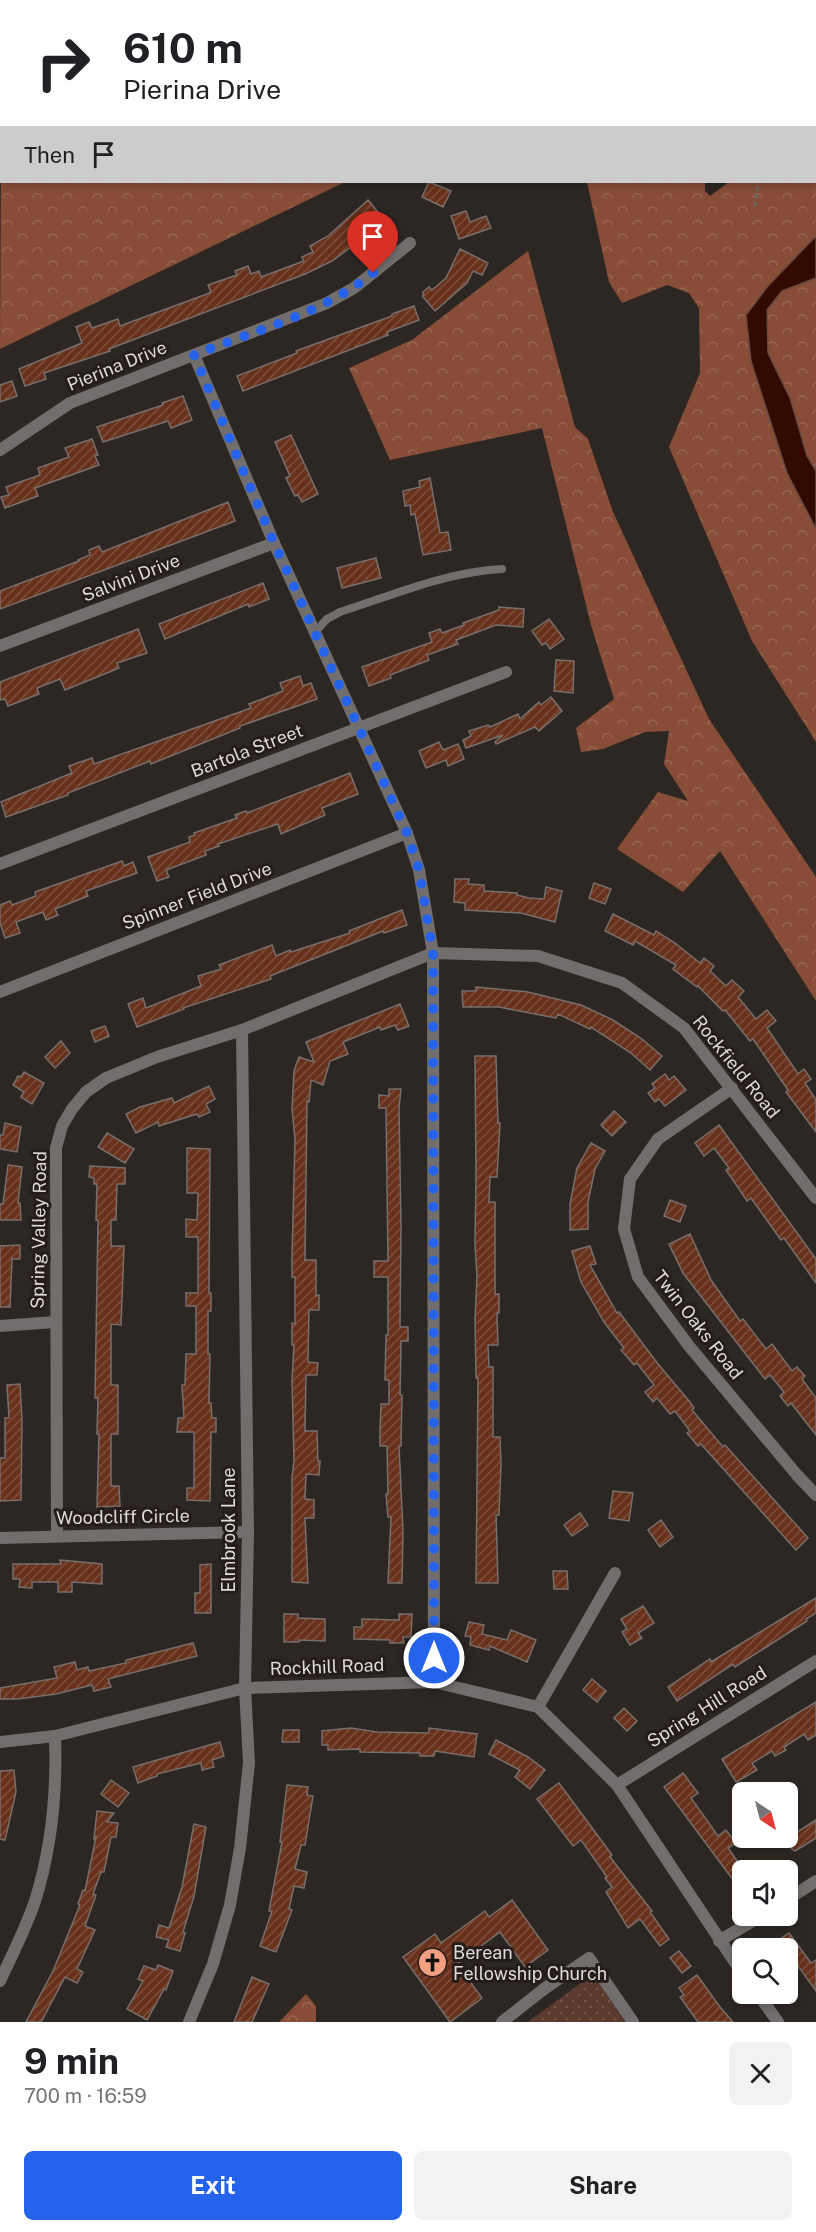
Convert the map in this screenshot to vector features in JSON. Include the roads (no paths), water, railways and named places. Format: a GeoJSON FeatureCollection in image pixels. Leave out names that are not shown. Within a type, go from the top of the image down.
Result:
{"type":"FeatureCollection","features":[{"type":"Feature","properties":{"kind":"street","name":"Pierina Drive"},"geometry":{"type":"LineString","coordinates":[[0,450],[70,403],[327,303],[354,288],[410,243]]}},
{"type":"Feature","properties":{"kind":"street"},"geometry":{"type":"LineString","coordinates":[[194,355],[274,543],[407,833],[419,870],[433,953],[434,1682]]}},
{"type":"Feature","properties":{"kind":"street","name":"Salvini Drive"},"geometry":{"type":"LineString","coordinates":[[0,646],[274,543]]}},
{"type":"Feature","properties":{"kind":"street","name":"Bartola Street"},"geometry":{"type":"LineString","coordinates":[[0,864],[506,672]]}},
{"type":"Feature","properties":{"kind":"street","name":"Spinner Field Drive"},"geometry":{"type":"LineString","coordinates":[[0,992],[407,833]]}},
{"type":"Feature","properties":{"kind":"street","name":"Spring Valley Road"},"geometry":{"type":"LineString","coordinates":[[57,1536],[56,1148],[62,1126],[72,1109],[86,1092],[106,1078],[157,1057],[242,1030],[433,953]]}},
{"type":"Feature","properties":{"kind":"street","name":"Rockfield Road"},"geometry":{"type":"LineString","coordinates":[[433,953],[538,956],[622,983],[684,1028],[816,1198]]}},
{"type":"Feature","properties":{"kind":"street","name":"Elmbrook Lane"},"geometry":{"type":"LineString","coordinates":[[189,2022],[213,1964],[230,1905],[240,1848],[249,1763],[246,1688],[248,1532],[242,1030]]}},
{"type":"Feature","properties":{"kind":"street","name":"Twin Oaks Road"},"geometry":{"type":"LineString","coordinates":[[732,1088],[658,1139],[630,1179],[624,1229],[638,1277],[689,1346],[816,1495]]}},
{"type":"Feature","properties":{"kind":"street"},"geometry":{"type":"LineString","coordinates":[[0,1326],[55,1322]]}},
{"type":"Feature","properties":{"kind":"street","name":"Woodcliff Circle"},"geometry":{"type":"LineString","coordinates":[[0,1538],[248,1532]]}},
{"type":"Feature","properties":{"kind":"street"},"geometry":{"type":"LineString","coordinates":[[615,1573],[538,1707],[617,1785],[732,1959]]}},
{"type":"Feature","properties":{"kind":"street","name":"Spring Hill Road"},"geometry":{"type":"LineString","coordinates":[[617,1785],[816,1660]]}},
{"type":"Feature","properties":{"kind":"street","name":"Rockhill Road"},"geometry":{"type":"LineString","coordinates":[[0,1742],[55,1736],[246,1688],[434,1682],[538,1707]]}},
{"type":"Feature","properties":{"kind":"street"},"geometry":{"type":"LineString","coordinates":[[0,1981],[35,1900],[50,1835],[56,1778],[55,1736]]}},
{"type":"Feature","properties":{"kind":"street"},"geometry":{"type":"LineString","coordinates":[[798,1893],[816,1881]]}},
{"type":"Feature","properties":{"kind":"street"},"geometry":{"type":"LineString","coordinates":[[719,1941],[744,1926]]}},
{"type":"Feature","properties":{"kind":"street"},"geometry":{"type":"LineString","coordinates":[[502,2022],[589,1958],[633,2022]]}},
{"type":"Feature","properties":{"kind":"street"},"geometry":{"type":"LineString","coordinates":[[765,2004],[778,2022]]}},
{"type":"Feature","properties":{"kind":"lane"},"geometry":{"type":"LineString","coordinates":[[315,632],[327,619],[340,612],[453,575],[474,570],[502,569]]}},
{"type":"Feature","properties":{"kind":"place","name":"Berean Fellowship Church"},"geometry":{"type":"Point","coordinates":[432,1963]}}]}
